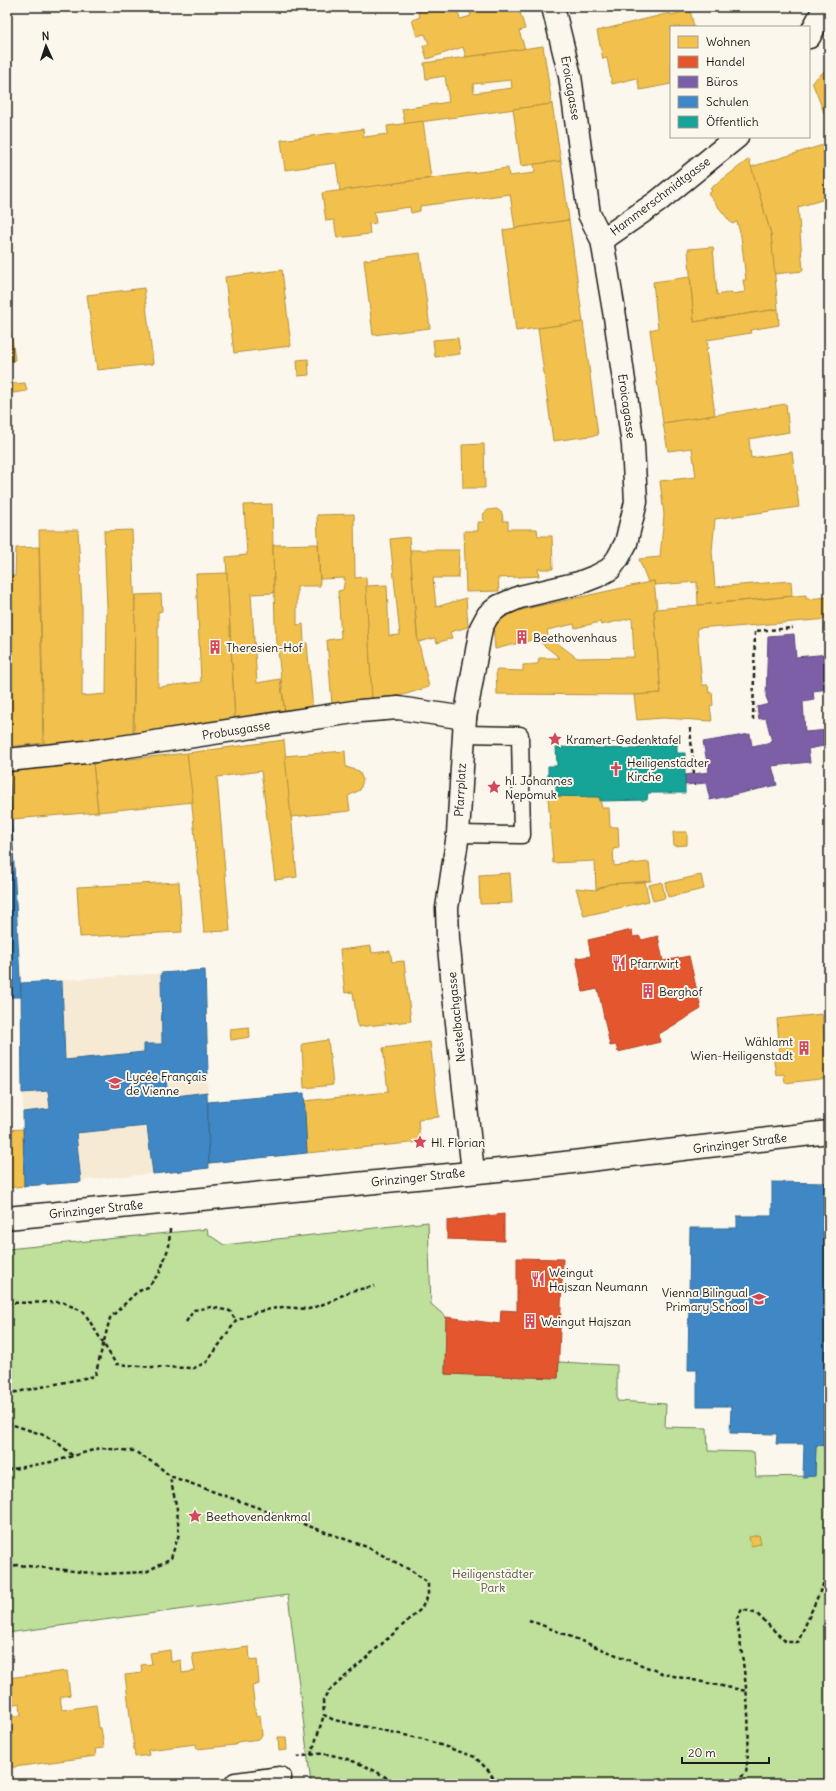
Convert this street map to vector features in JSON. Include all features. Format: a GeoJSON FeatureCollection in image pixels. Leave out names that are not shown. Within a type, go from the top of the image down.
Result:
{"type":"FeatureCollection","features":[{"type":"Feature","properties":{"kind":"street","name":"Eroicagasse"},"geometry":{"type":"LineString","coordinates":[[464,726],[476,646],[480,628],[488,615],[499,606],[520,598],[597,576],[610,568],[618,558],[626,543],[636,502],[636,481],[616,324],[602,240],[589,214],[570,76],[553,7]]}},
{"type":"Feature","properties":{"kind":"street"},"geometry":{"type":"LineString","coordinates":[[810,35],[825,7]]}},
{"type":"Feature","properties":{"kind":"street","name":"Hammerschmidtgasse"},"geometry":{"type":"LineString","coordinates":[[602,240],[657,202],[735,138]]}},
{"type":"Feature","properties":{"kind":"street","name":"Probusgasse"},"geometry":{"type":"LineString","coordinates":[[7,760],[95,751],[360,711],[398,708],[464,726]]}},
{"type":"Feature","properties":{"kind":"street","name":"Pfarrplatz"},"geometry":{"type":"LineString","coordinates":[[453,862],[458,834],[464,726]]}},
{"type":"Feature","properties":{"kind":"street","name":"Nestelbachgasse"},"geometry":{"type":"LineString","coordinates":[[453,862],[447,908],[448,940],[473,1172]]}},
{"type":"Feature","properties":{"kind":"street","name":"Grinzinger Straße"},"geometry":{"type":"LineString","coordinates":[[7,1218],[473,1172],[829,1132]]}},
{"type":"Feature","properties":{"kind":"street"},"geometry":{"type":"LineString","coordinates":[[236,1784],[280,1778]]}},
{"type":"Feature","properties":{"kind":"lane"},"geometry":{"type":"LineString","coordinates":[[458,834],[522,836],[520,735],[464,726]]}},
{"type":"Feature","properties":{"kind":"path"},"geometry":{"type":"LineString","coordinates":[[753,720],[755,631],[793,628]]}},
{"type":"Feature","properties":{"kind":"path"},"geometry":{"type":"LineString","coordinates":[[690,728],[694,774]]}},
{"type":"Feature","properties":{"kind":"path"},"geometry":{"type":"LineString","coordinates":[[7,1394],[95,1376],[110,1318],[137,1292],[148,1286],[160,1272],[169,1246],[170,1225]]}},
{"type":"Feature","properties":{"kind":"path"},"geometry":{"type":"LineString","coordinates":[[7,1303],[62,1302],[84,1312],[116,1364],[194,1368],[207,1362],[236,1321],[256,1312],[282,1307],[309,1309],[329,1302],[351,1291],[375,1286]]}},
{"type":"Feature","properties":{"kind":"path"},"geometry":{"type":"LineString","coordinates":[[186,1322],[194,1310],[211,1307],[230,1311],[236,1321]]}},
{"type":"Feature","properties":{"kind":"path"},"geometry":{"type":"LineString","coordinates":[[7,1423],[41,1434],[57,1442],[73,1456]]}},
{"type":"Feature","properties":{"kind":"path"},"geometry":{"type":"LineString","coordinates":[[7,1470],[73,1456],[100,1448],[134,1450],[158,1465],[170,1476],[367,1547],[412,1570],[428,1583],[428,1596],[421,1609],[329,1691],[323,1701],[324,1715],[311,1755]]}},
{"type":"Feature","properties":{"kind":"path"},"geometry":{"type":"LineString","coordinates":[[7,1566],[19,1565],[100,1574],[146,1572],[171,1558],[179,1534],[177,1508],[170,1476]]}},
{"type":"Feature","properties":{"kind":"path"},"geometry":{"type":"LineString","coordinates":[[729,1784],[735,1782],[746,1773],[749,1753],[746,1691],[737,1619],[742,1609],[757,1614],[786,1642],[798,1642],[825,1580],[829,1582]]}},
{"type":"Feature","properties":{"kind":"path"},"geometry":{"type":"LineString","coordinates":[[529,1620],[664,1674],[746,1691]]}},
{"type":"Feature","properties":{"kind":"path"},"geometry":{"type":"LineString","coordinates":[[324,1715],[334,1720],[423,1739],[475,1757],[489,1771],[497,1784]]}},
{"type":"Feature","properties":{"kind":"path"},"geometry":{"type":"LineString","coordinates":[[280,1778],[296,1757],[324,1754],[355,1762],[387,1777],[395,1784]]}},
{"type":"Feature","properties":{"kind":"shaded area","name":"Lycée Français de Vienne"},"geometry":{"type":"Polygon","coordinates":[[[205,970],[209,1168],[24,1186],[21,983],[205,970]]]}},
{"type":"Feature","properties":{"kind":"green space","name":"Heiligenstädter Park"},"geometry":{"type":"Polygon","coordinates":[[[428,1222],[431,1304],[446,1317],[445,1374],[558,1378],[559,1362],[617,1365],[617,1401],[666,1404],[665,1427],[707,1428],[708,1451],[754,1452],[756,1477],[815,1476],[816,1445],[828,1446],[829,1415],[829,1784],[311,1784],[288,1595],[7,1633],[7,1249],[207,1229],[208,1234],[224,1245],[428,1222]]]}},
{"type":"Feature","properties":{"kind":"building: Wohnen"},"geometry":{"type":"Polygon","coordinates":[[[456,7],[460,19],[471,16],[468,7],[511,7],[514,13],[520,12],[525,29],[519,31],[525,49],[466,57],[463,47],[427,59],[423,46],[429,44],[425,34],[417,36],[412,20],[420,17],[417,8],[456,7]]]}},
{"type":"Feature","properties":{"kind":"building: Wohnen"},"geometry":{"type":"Polygon","coordinates":[[[690,10],[694,26],[670,26],[670,84],[640,90],[637,78],[612,84],[607,58],[603,59],[597,31],[670,13],[671,15],[690,10]]]}},
{"type":"Feature","properties":{"kind":"building: Wohnen"},"geometry":{"type":"Polygon","coordinates":[[[543,46],[552,104],[405,124],[402,109],[449,102],[445,76],[426,79],[424,63],[543,46]],[[511,80],[473,84],[474,93],[512,88],[511,80]]]}},
{"type":"Feature","properties":{"kind":"building: Wohnen"},"geometry":{"type":"Polygon","coordinates":[[[829,67],[829,125],[812,82],[829,67]]]}},
{"type":"Feature","properties":{"kind":"building: Wohnen"},"geometry":{"type":"Polygon","coordinates":[[[552,104],[561,161],[521,166],[513,109],[552,104]]]}},
{"type":"Feature","properties":{"kind":"building: Wohnen"},"geometry":{"type":"Polygon","coordinates":[[[423,121],[431,178],[340,191],[336,163],[285,170],[281,140],[363,129],[364,137],[388,134],[387,126],[423,121]]]}},
{"type":"Feature","properties":{"kind":"building: Wohnen"},"geometry":{"type":"Polygon","coordinates":[[[823,145],[829,164],[829,198],[798,207],[803,271],[774,274],[771,234],[751,167],[823,145]]]}},
{"type":"Feature","properties":{"kind":"building: Wohnen"},"geometry":{"type":"Polygon","coordinates":[[[749,159],[771,234],[778,309],[694,322],[688,249],[713,247],[717,295],[732,292],[732,294],[745,292],[743,280],[746,280],[741,236],[737,222],[732,224],[708,194],[712,191],[710,189],[749,159]]]}},
{"type":"Feature","properties":{"kind":"building: Wohnen"},"geometry":{"type":"Polygon","coordinates":[[[561,161],[569,220],[515,228],[510,194],[420,206],[420,211],[411,213],[410,207],[374,212],[376,223],[369,224],[370,234],[337,238],[334,220],[326,221],[322,193],[508,168],[509,176],[535,173],[534,164],[561,161]]]}},
{"type":"Feature","properties":{"kind":"building: Wohnen"},"geometry":{"type":"Polygon","coordinates":[[[569,220],[583,322],[516,331],[503,230],[569,220]]]}},
{"type":"Feature","properties":{"kind":"building: Wohnen"},"geometry":{"type":"Polygon","coordinates":[[[420,253],[430,328],[373,335],[364,260],[420,253]]]}},
{"type":"Feature","properties":{"kind":"building: Wohnen"},"geometry":{"type":"Polygon","coordinates":[[[282,270],[291,346],[234,353],[225,277],[282,270]]]}},
{"type":"Feature","properties":{"kind":"building: Wohnen"},"geometry":{"type":"Polygon","coordinates":[[[690,277],[694,322],[778,309],[779,325],[750,330],[751,333],[707,340],[708,349],[706,349],[715,415],[663,423],[650,330],[658,328],[653,282],[690,277]]]}},
{"type":"Feature","properties":{"kind":"building: Wohnen"},"geometry":{"type":"Polygon","coordinates":[[[144,288],[153,364],[97,370],[87,295],[144,288]]]}},
{"type":"Feature","properties":{"kind":"building: Wohnen"},"geometry":{"type":"Polygon","coordinates":[[[7,304],[15,360],[7,361],[7,304]]]}},
{"type":"Feature","properties":{"kind":"building: Wohnen"},"geometry":{"type":"Polygon","coordinates":[[[583,322],[598,435],[553,441],[538,328],[583,322]]]}},
{"type":"Feature","properties":{"kind":"building: Wohnen"},"geometry":{"type":"Polygon","coordinates":[[[458,338],[460,354],[435,357],[433,340],[458,338]]]}},
{"type":"Feature","properties":{"kind":"building: Wohnen"},"geometry":{"type":"Polygon","coordinates":[[[308,359],[309,375],[298,376],[297,360],[308,359]]]}},
{"type":"Feature","properties":{"kind":"building: Wohnen"},"geometry":{"type":"Polygon","coordinates":[[[25,383],[27,391],[13,393],[12,384],[25,383]]]}},
{"type":"Feature","properties":{"kind":"building: Wohnen"},"geometry":{"type":"Polygon","coordinates":[[[786,404],[789,432],[749,439],[751,458],[792,452],[799,507],[715,519],[712,551],[715,587],[791,581],[792,596],[698,605],[697,582],[654,585],[654,581],[648,582],[639,559],[660,557],[664,515],[660,481],[696,477],[692,448],[668,451],[663,423],[786,404]]]}},
{"type":"Feature","properties":{"kind":"building: Wohnen"},"geometry":{"type":"Polygon","coordinates":[[[484,444],[485,488],[463,488],[462,445],[484,444]]]}},
{"type":"Feature","properties":{"kind":"building: Wohnen"},"geometry":{"type":"Polygon","coordinates":[[[272,504],[274,593],[251,594],[257,683],[280,679],[285,713],[235,719],[226,557],[247,555],[244,505],[272,504]]]}},
{"type":"Feature","properties":{"kind":"building: Wohnen"},"geometry":{"type":"Polygon","coordinates":[[[497,509],[502,513],[503,521],[508,521],[508,529],[537,529],[538,536],[552,536],[553,569],[538,569],[539,576],[498,578],[499,591],[466,592],[464,531],[478,531],[478,522],[484,522],[483,514],[488,510],[497,509]]]}},
{"type":"Feature","properties":{"kind":"building: Wohnen"},"geometry":{"type":"Polygon","coordinates":[[[354,514],[355,578],[366,577],[372,699],[332,705],[327,640],[341,638],[338,591],[343,590],[345,578],[320,579],[317,515],[354,514]]]}},
{"type":"Feature","properties":{"kind":"building: Wohnen"},"geometry":{"type":"Polygon","coordinates":[[[39,530],[78,530],[82,607],[82,696],[106,694],[107,607],[104,531],[132,530],[135,613],[133,739],[44,747],[39,530]]]}},
{"type":"Feature","properties":{"kind":"building: Wohnen"},"geometry":{"type":"Polygon","coordinates":[[[409,537],[417,635],[429,687],[403,695],[372,699],[366,586],[387,585],[389,636],[400,635],[390,539],[409,537]]]}},
{"type":"Feature","properties":{"kind":"building: Wohnen"},"geometry":{"type":"Polygon","coordinates":[[[318,544],[320,586],[297,586],[297,625],[303,624],[304,643],[307,643],[313,710],[285,713],[275,625],[273,545],[318,544]]]}},
{"type":"Feature","properties":{"kind":"building: Wohnen"},"geometry":{"type":"Polygon","coordinates":[[[39,547],[43,743],[7,747],[7,576],[15,576],[16,548],[39,547]]]}},
{"type":"Feature","properties":{"kind":"building: Wohnen"},"geometry":{"type":"Polygon","coordinates":[[[410,550],[459,550],[458,578],[433,578],[436,607],[466,598],[468,627],[450,632],[452,638],[437,643],[435,638],[418,642],[410,550]]]}},
{"type":"Feature","properties":{"kind":"building: Wohnen","name":"Theresien-Hof"},"geometry":{"type":"Polygon","coordinates":[[[227,573],[235,723],[134,733],[135,595],[161,594],[162,611],[158,612],[158,687],[201,682],[196,574],[227,573]]]}},
{"type":"Feature","properties":{"kind":"building: Wohnen","name":"Beethovenhaus"},"geometry":{"type":"Polygon","coordinates":[[[654,581],[657,609],[654,611],[661,693],[634,695],[497,694],[496,670],[523,671],[523,665],[538,664],[539,658],[560,658],[536,639],[495,649],[493,624],[512,612],[654,581]],[[632,618],[601,625],[600,622],[575,628],[574,624],[547,630],[548,636],[577,658],[634,657],[632,618]]]}},
{"type":"Feature","properties":{"kind":"building: Wohnen"},"geometry":{"type":"Polygon","coordinates":[[[806,595],[806,599],[829,597],[829,619],[722,628],[722,626],[697,628],[702,685],[708,685],[709,693],[712,692],[713,705],[710,706],[712,721],[663,718],[637,720],[634,695],[661,693],[654,611],[657,609],[806,595]]]}},
{"type":"Feature","properties":{"kind":"building: Wohnen"},"geometry":{"type":"Polygon","coordinates":[[[284,740],[297,877],[275,880],[261,771],[217,777],[230,931],[204,932],[187,753],[284,740]]]}},
{"type":"Feature","properties":{"kind":"building: Wohnen"},"geometry":{"type":"Polygon","coordinates":[[[345,751],[346,767],[359,771],[363,780],[360,790],[348,796],[350,811],[291,817],[285,756],[345,751]]]}},
{"type":"Feature","properties":{"kind":"building: Wohnen"},"geometry":{"type":"Polygon","coordinates":[[[187,753],[193,802],[98,812],[93,763],[187,753]]]}},
{"type":"Feature","properties":{"kind":"building: Wohnen"},"geometry":{"type":"Polygon","coordinates":[[[93,763],[98,812],[12,819],[9,771],[93,763]]]}},
{"type":"Feature","properties":{"kind":"building: Wohnen"},"geometry":{"type":"Polygon","coordinates":[[[548,796],[599,797],[602,808],[609,808],[610,827],[618,827],[619,848],[613,849],[614,866],[649,862],[651,881],[609,884],[596,890],[595,861],[553,863],[548,796]]]}},
{"type":"Feature","properties":{"kind":"building: Wohnen"},"geometry":{"type":"Polygon","coordinates":[[[673,832],[687,832],[687,845],[674,846],[673,832]]]}},
{"type":"Feature","properties":{"kind":"building: Wohnen"},"geometry":{"type":"Polygon","coordinates":[[[510,873],[512,903],[480,904],[479,875],[510,873]]]}},
{"type":"Feature","properties":{"kind":"building: Wohnen"},"geometry":{"type":"Polygon","coordinates":[[[701,875],[704,889],[668,897],[665,883],[701,875]]]}},
{"type":"Feature","properties":{"kind":"building: Wohnen"},"geometry":{"type":"Polygon","coordinates":[[[179,882],[182,932],[80,937],[77,887],[179,882]]]}},
{"type":"Feature","properties":{"kind":"building: Wohnen"},"geometry":{"type":"Polygon","coordinates":[[[645,882],[649,901],[584,916],[576,888],[596,890],[609,884],[645,882]]]}},
{"type":"Feature","properties":{"kind":"building: Wohnen"},"geometry":{"type":"Polygon","coordinates":[[[662,882],[665,898],[653,901],[649,885],[662,882]]]}},
{"type":"Feature","properties":{"kind":"building: Wohnen"},"geometry":{"type":"Polygon","coordinates":[[[371,946],[372,953],[390,951],[392,962],[404,961],[411,1021],[358,1027],[353,992],[345,993],[340,950],[371,946]]]}},
{"type":"Feature","properties":{"kind":"building: Wohnen","name":"Wählamt Wien-Heiligenstadt"},"geometry":{"type":"Polygon","coordinates":[[[822,1014],[825,1043],[829,1043],[829,1078],[785,1083],[784,1074],[776,1075],[773,1054],[780,1053],[777,1019],[822,1014]]]}},
{"type":"Feature","properties":{"kind":"building: Wohnen"},"geometry":{"type":"Polygon","coordinates":[[[249,1027],[250,1037],[231,1040],[230,1029],[249,1027]]]}},
{"type":"Feature","properties":{"kind":"building: Wohnen"},"geometry":{"type":"Polygon","coordinates":[[[328,1040],[333,1085],[304,1088],[302,1044],[328,1040]]]}},
{"type":"Feature","properties":{"kind":"building: Wohnen"},"geometry":{"type":"Polygon","coordinates":[[[430,1042],[439,1117],[418,1119],[420,1142],[307,1153],[304,1101],[388,1092],[383,1048],[430,1042]]]}},
{"type":"Feature","properties":{"kind":"building: Wohnen"},"geometry":{"type":"Polygon","coordinates":[[[23,1129],[24,1186],[7,1188],[7,1130],[23,1129]]]}},
{"type":"Feature","properties":{"kind":"building: Wohnen"},"geometry":{"type":"Polygon","coordinates":[[[759,1535],[761,1544],[751,1546],[749,1537],[759,1535]]]}},
{"type":"Feature","properties":{"kind":"building: Wohnen"},"geometry":{"type":"Polygon","coordinates":[[[249,1647],[250,1660],[257,1659],[259,1684],[252,1686],[256,1716],[260,1715],[262,1735],[259,1739],[237,1742],[235,1745],[197,1749],[196,1744],[148,1750],[149,1755],[135,1757],[125,1675],[142,1673],[141,1665],[152,1664],[150,1653],[170,1650],[171,1662],[181,1660],[182,1673],[195,1671],[192,1654],[249,1647]]]}},
{"type":"Feature","properties":{"kind":"building: Wohnen"},"geometry":{"type":"Polygon","coordinates":[[[67,1671],[70,1695],[60,1697],[62,1710],[96,1705],[99,1728],[101,1728],[104,1748],[95,1749],[96,1756],[7,1768],[7,1717],[21,1715],[20,1703],[10,1705],[7,1678],[67,1671]]]}},
{"type":"Feature","properties":{"kind":"building: Wohnen"},"geometry":{"type":"Polygon","coordinates":[[[278,1737],[286,1737],[287,1750],[279,1751],[278,1737]]]}},
{"type":"Feature","properties":{"kind":"building: Handel","name":"Berghof"},"geometry":{"type":"Polygon","coordinates":[[[632,930],[633,937],[639,936],[642,940],[658,936],[663,961],[689,956],[701,1009],[659,1034],[660,1042],[618,1052],[616,1045],[610,1046],[598,989],[583,992],[576,958],[591,956],[588,940],[632,930]]]}},
{"type":"Feature","properties":{"kind":"building: Handel"},"geometry":{"type":"Polygon","coordinates":[[[504,1214],[504,1241],[447,1239],[447,1221],[504,1214]]]}},
{"type":"Feature","properties":{"kind":"building: Handel","name":"Weingut Hajszan"},"geometry":{"type":"Polygon","coordinates":[[[517,1258],[563,1259],[558,1378],[445,1374],[446,1317],[500,1324],[501,1310],[517,1311],[517,1258]]]}},
{"type":"Feature","properties":{"kind":"building: Büros"},"geometry":{"type":"Polygon","coordinates":[[[794,634],[796,657],[829,654],[829,689],[813,691],[814,700],[803,702],[805,732],[829,730],[829,745],[808,749],[810,762],[772,766],[777,785],[710,800],[706,783],[685,785],[685,775],[709,772],[703,742],[750,734],[752,746],[772,742],[766,718],[759,719],[757,707],[769,704],[766,697],[768,636],[794,634]]]}},
{"type":"Feature","properties":{"kind":"building: Schulen"},"geometry":{"type":"Polygon","coordinates":[[[7,771],[9,771],[21,997],[7,997],[7,771]]]}},
{"type":"Feature","properties":{"kind":"building: Schulen","name":"Lycée Français de Vienne"},"geometry":{"type":"Polygon","coordinates":[[[205,970],[208,1074],[166,1079],[168,1097],[207,1092],[209,1168],[153,1174],[147,1126],[76,1133],[81,1182],[24,1186],[23,1112],[50,1109],[48,1091],[22,1093],[21,983],[62,981],[65,1060],[144,1052],[144,1044],[162,1044],[161,973],[205,970]]]}},
{"type":"Feature","properties":{"kind":"building: Schulen"},"geometry":{"type":"Polygon","coordinates":[[[304,1093],[307,1153],[209,1163],[208,1102],[304,1093]]]}},
{"type":"Feature","properties":{"kind":"building: Schulen","name":"Vienna Bilingual Primary School"},"geometry":{"type":"Polygon","coordinates":[[[772,1182],[829,1183],[828,1446],[816,1445],[815,1476],[803,1477],[804,1444],[776,1444],[777,1434],[730,1433],[731,1406],[697,1406],[697,1370],[688,1370],[690,1228],[737,1228],[737,1216],[772,1216],[772,1182]]]}},
{"type":"Feature","properties":{"kind":"building: Öffentlich","name":"Heiligenstädter Kirche"},"geometry":{"type":"Polygon","coordinates":[[[677,738],[677,753],[685,753],[685,793],[648,793],[647,800],[601,801],[599,797],[556,796],[556,780],[548,780],[548,766],[557,766],[556,747],[638,749],[638,740],[677,738]]]}},
{"type":"Feature","properties":{"kind":"place","name":"Beethovenhaus"},"geometry":{"type":"Point","coordinates":[522,637]}},
{"type":"Feature","properties":{"kind":"place","name":"Theresien-Hof"},"geometry":{"type":"Point","coordinates":[215,647]}},
{"type":"Feature","properties":{"kind":"place","name":"Kramert-Gedenktafel"},"geometry":{"type":"Point","coordinates":[555,739]}},
{"type":"Feature","properties":{"kind":"place","name":"Heiligenstädter Kirche"},"geometry":{"type":"Point","coordinates":[616,769]}},
{"type":"Feature","properties":{"kind":"place","name":"hl. Johannes Nepomuk"},"geometry":{"type":"Point","coordinates":[494,787]}},
{"type":"Feature","properties":{"kind":"place","name":"Pfarrwirt"},"geometry":{"type":"Point","coordinates":[619,963]}},
{"type":"Feature","properties":{"kind":"place","name":"Berghof"},"geometry":{"type":"Point","coordinates":[648,991]}},
{"type":"Feature","properties":{"kind":"place","name":"Wählamt Wien-Heiligenstadt"},"geometry":{"type":"Point","coordinates":[804,1048]}},
{"type":"Feature","properties":{"kind":"place","name":"Lycée Français de Vienne"},"geometry":{"type":"Point","coordinates":[115,1083]}},
{"type":"Feature","properties":{"kind":"place","name":"Hl. Florian"},"geometry":{"type":"Point","coordinates":[420,1142]}},
{"type":"Feature","properties":{"kind":"place","name":"Weingut Hajszan Neumann"},"geometry":{"type":"Point","coordinates":[538,1279]}},
{"type":"Feature","properties":{"kind":"place","name":"Vienna Bilingual Primary School"},"geometry":{"type":"Point","coordinates":[759,1299]}},
{"type":"Feature","properties":{"kind":"place","name":"Weingut Hajszan"},"geometry":{"type":"Point","coordinates":[530,1321]}},
{"type":"Feature","properties":{"kind":"place","name":"Beethovendenkmal"},"geometry":{"type":"Point","coordinates":[195,1516]}}]}
